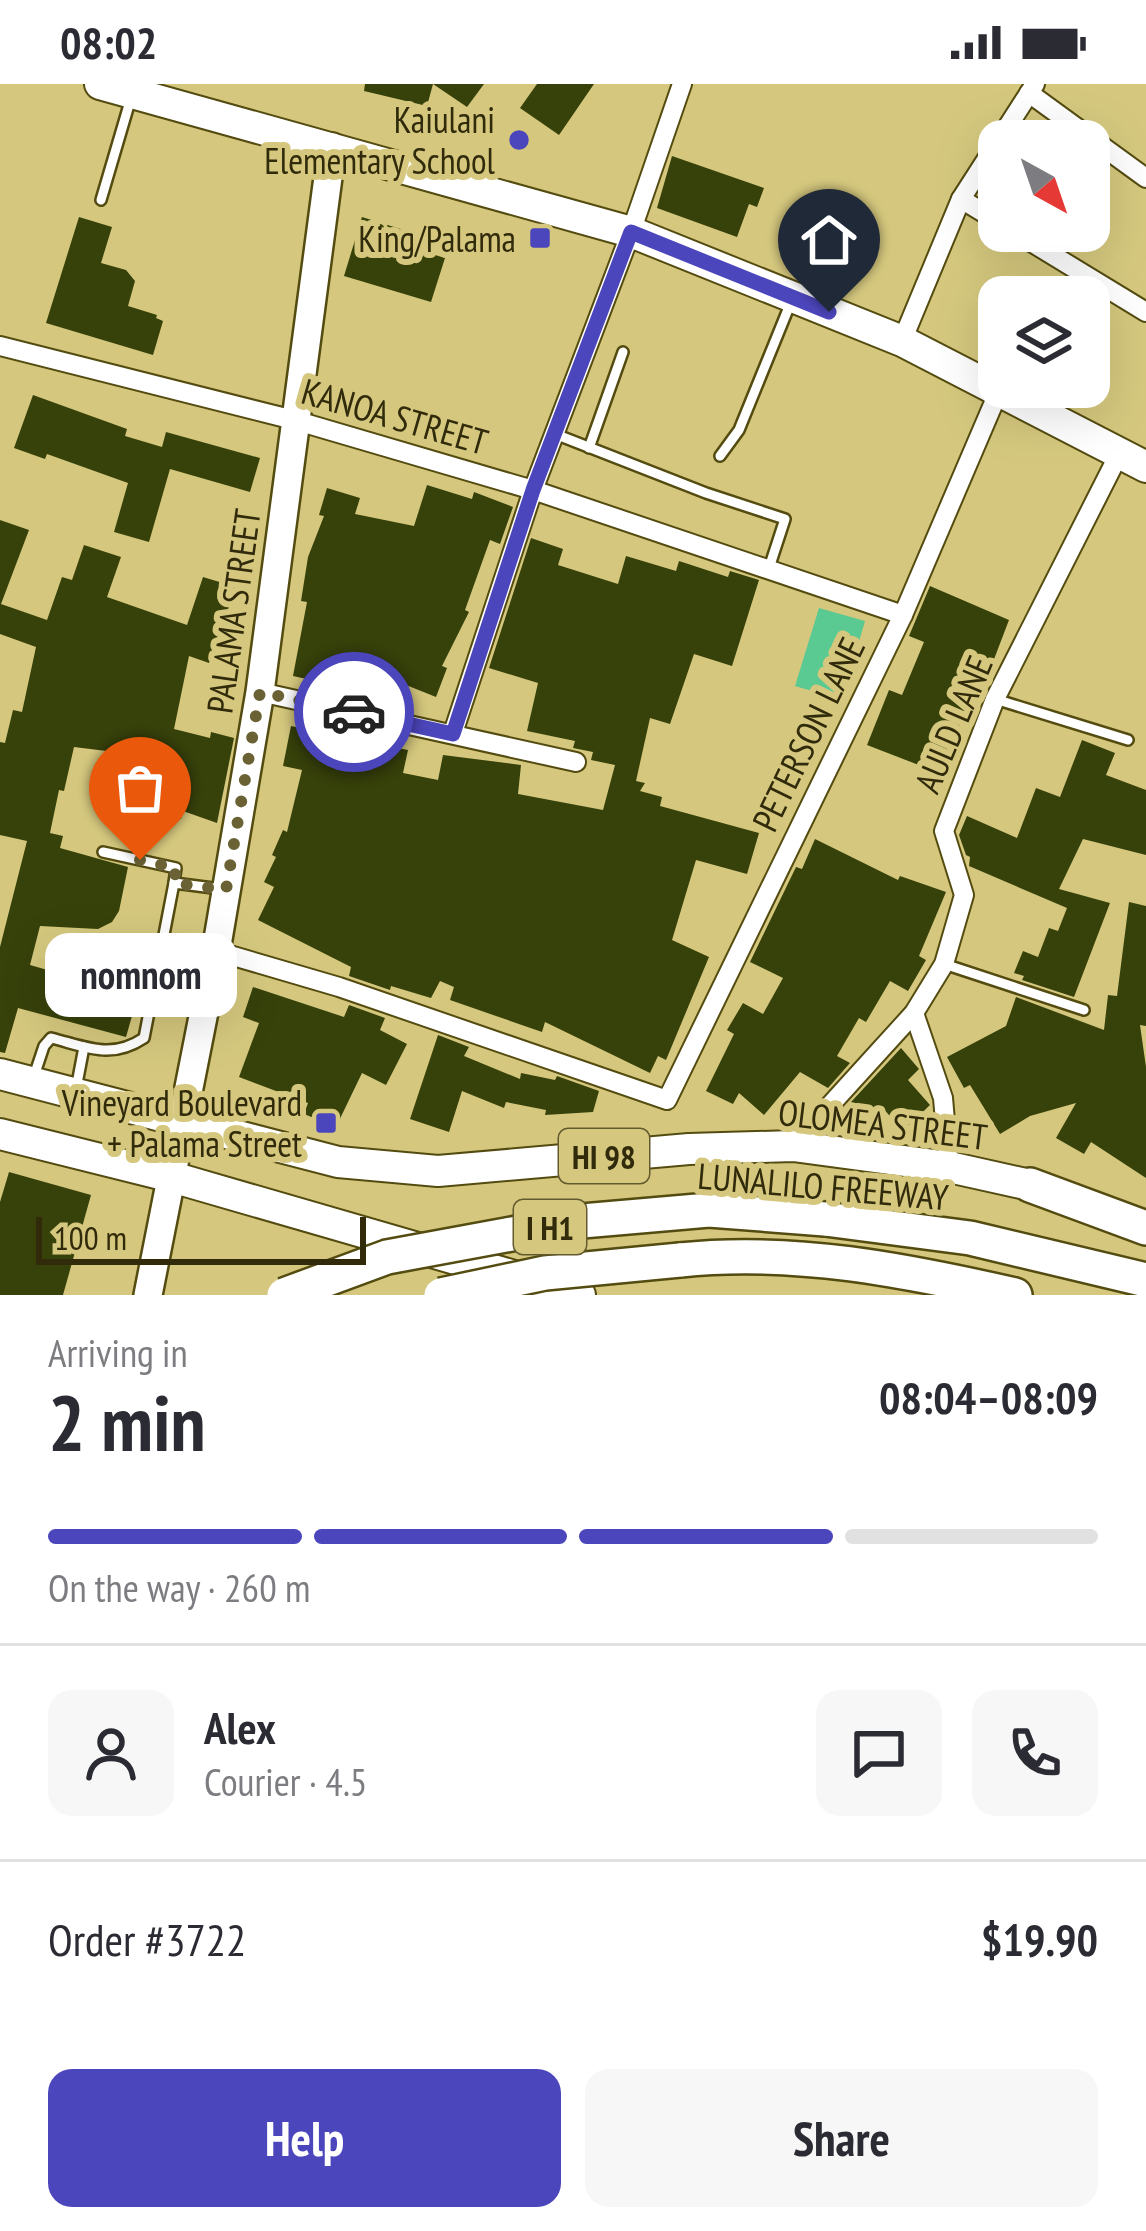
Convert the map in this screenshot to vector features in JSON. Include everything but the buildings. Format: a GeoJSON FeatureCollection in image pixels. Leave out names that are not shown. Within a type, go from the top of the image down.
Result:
{"type":"FeatureCollection","features":[{"type":"Feature","properties":{"kind":"highway"},"geometry":{"type":"LineString","coordinates":[[1030,1186],[1146,1228]]}},
{"type":"Feature","properties":{"kind":"highway","name":"LUNALILO FREEWAY"},"geometry":{"type":"LineString","coordinates":[[284,1295],[386,1257],[582,1221],[709,1210],[970,1238],[1146,1280]]}},
{"type":"Feature","properties":{"kind":"highway","name":"LUNALILO FREEWAY"},"geometry":{"type":"LineString","coordinates":[[441,1295],[545,1273],[731,1255],[841,1263],[1015,1295]]}},
{"type":"Feature","properties":{"kind":"main road"},"geometry":{"type":"LineString","coordinates":[[110,87],[631,232],[902,341],[978,382]]}},
{"type":"Feature","properties":{"kind":"main road"},"geometry":{"type":"LineString","coordinates":[[1028,408],[1133,460]]}},
{"type":"Feature","properties":{"kind":"main road","name":"HI 98"},"geometry":{"type":"LineString","coordinates":[[0,1074],[181,1121]]}},
{"type":"Feature","properties":{"kind":"main road","name":"OLOMEA STREET"},"geometry":{"type":"LineString","coordinates":[[181,1121],[338,1162],[401,1170],[793,1146],[949,1167],[1030,1186]]}},
{"type":"Feature","properties":{"kind":"main road"},"geometry":{"type":"LineString","coordinates":[[0,1134],[172,1177],[490,1282],[580,1295]]}},
{"type":"Feature","properties":{"kind":"street"},"geometry":{"type":"LineString","coordinates":[[453,734],[533,490],[682,84]]}},
{"type":"Feature","properties":{"kind":"street"},"geometry":{"type":"LineString","coordinates":[[902,341],[961,199],[1032,88],[1146,178]]}},
{"type":"Feature","properties":{"kind":"street","name":"PALAMA STREET"},"geometry":{"type":"LineString","coordinates":[[148,1295],[216,951],[260,692],[332,147]]}},
{"type":"Feature","properties":{"kind":"street"},"geometry":{"type":"LineString","coordinates":[[961,199],[978,209]]}},
{"type":"Feature","properties":{"kind":"street"},"geometry":{"type":"LineString","coordinates":[[1047,252],[1146,312]]}},
{"type":"Feature","properties":{"kind":"street","name":"KANOA STREET"},"geometry":{"type":"LineString","coordinates":[[1,352],[294,420],[533,490],[903,615]]}},
{"type":"Feature","properties":{"kind":"street","name":"PETERSON LANE"},"geometry":{"type":"LineString","coordinates":[[216,951],[339,987],[667,1100],[903,615],[992,408]]}},
{"type":"Feature","properties":{"kind":"street","name":"AULD LANE"},"geometry":{"type":"LineString","coordinates":[[793,1146],[914,1013],[944,964],[964,895],[944,831],[995,699],[1133,460]]}},
{"type":"Feature","properties":{"kind":"street"},"geometry":{"type":"LineString","coordinates":[[260,692],[576,762]]}},
{"type":"Feature","properties":{"kind":"street"},"geometry":{"type":"LineString","coordinates":[[914,1013],[943,1098],[949,1167]]}},
{"type":"Feature","properties":{"kind":"street","name":"OLOMEA STREET"},"geometry":{"type":"LineString","coordinates":[[1030,1186],[1146,1214]]}},
{"type":"Feature","properties":{"kind":"lane"},"geometry":{"type":"LineString","coordinates":[[101,200],[110,87]]}},
{"type":"Feature","properties":{"kind":"lane"},"geometry":{"type":"LineString","coordinates":[[720,456],[740,430],[793,297]]}},
{"type":"Feature","properties":{"kind":"lane"},"geometry":{"type":"LineString","coordinates":[[590,448],[623,352]]}},
{"type":"Feature","properties":{"kind":"lane"},"geometry":{"type":"LineString","coordinates":[[555,434],[785,518],[769,568]]}},
{"type":"Feature","properties":{"kind":"lane"},"geometry":{"type":"LineString","coordinates":[[995,699],[1128,740]]}},
{"type":"Feature","properties":{"kind":"lane"},"geometry":{"type":"LineString","coordinates":[[32,1083],[51,1038],[110,1052],[126,1050],[144,1038],[176,868],[103,851]]}},
{"type":"Feature","properties":{"kind":"lane"},"geometry":{"type":"LineString","coordinates":[[174,883],[226,890]]}},
{"type":"Feature","properties":{"kind":"lane"},"geometry":{"type":"LineString","coordinates":[[74,977],[114,948],[216,951]]}},
{"type":"Feature","properties":{"kind":"lane"},"geometry":{"type":"LineString","coordinates":[[96,981],[102,960]]}},
{"type":"Feature","properties":{"kind":"lane"},"geometry":{"type":"LineString","coordinates":[[102,960],[122,988]]}},
{"type":"Feature","properties":{"kind":"lane"},"geometry":{"type":"LineString","coordinates":[[944,964],[1084,1010]]}},
{"type":"Feature","properties":{"kind":"lane"},"geometry":{"type":"LineString","coordinates":[[76,1092],[85,1047]]}},
{"type":"Feature","properties":{"kind":"green space"},"geometry":{"type":"Polygon","coordinates":[[[819,608],[865,621],[842,700],[795,686],[819,608]]]}},
{"type":"Feature","properties":{"kind":"way so far"},"geometry":{"type":"LineString","coordinates":[[140,860],[176,868],[174,883],[226,890],[260,692],[354,712]]}},
{"type":"Feature","properties":{"kind":"place","name":"Kaiulani Elementary School"},"geometry":{"type":"Point","coordinates":[519,140]}},
{"type":"Feature","properties":{"kind":"place","name":"King/Palama"},"geometry":{"type":"Point","coordinates":[540,238]}},
{"type":"Feature","properties":{"kind":"place","name":"nomnom"},"geometry":{"type":"Point","coordinates":[140,860]}},
{"type":"Feature","properties":{"kind":"place","name":"Vineyard Boulevard + Palama Street"},"geometry":{"type":"Point","coordinates":[326,1123]}},
{"type":"Feature","properties":{"kind":"route"},"geometry":{"type":"LineString","coordinates":[[354,712],[453,734],[533,490],[631,232],[829,312]]}}]}
